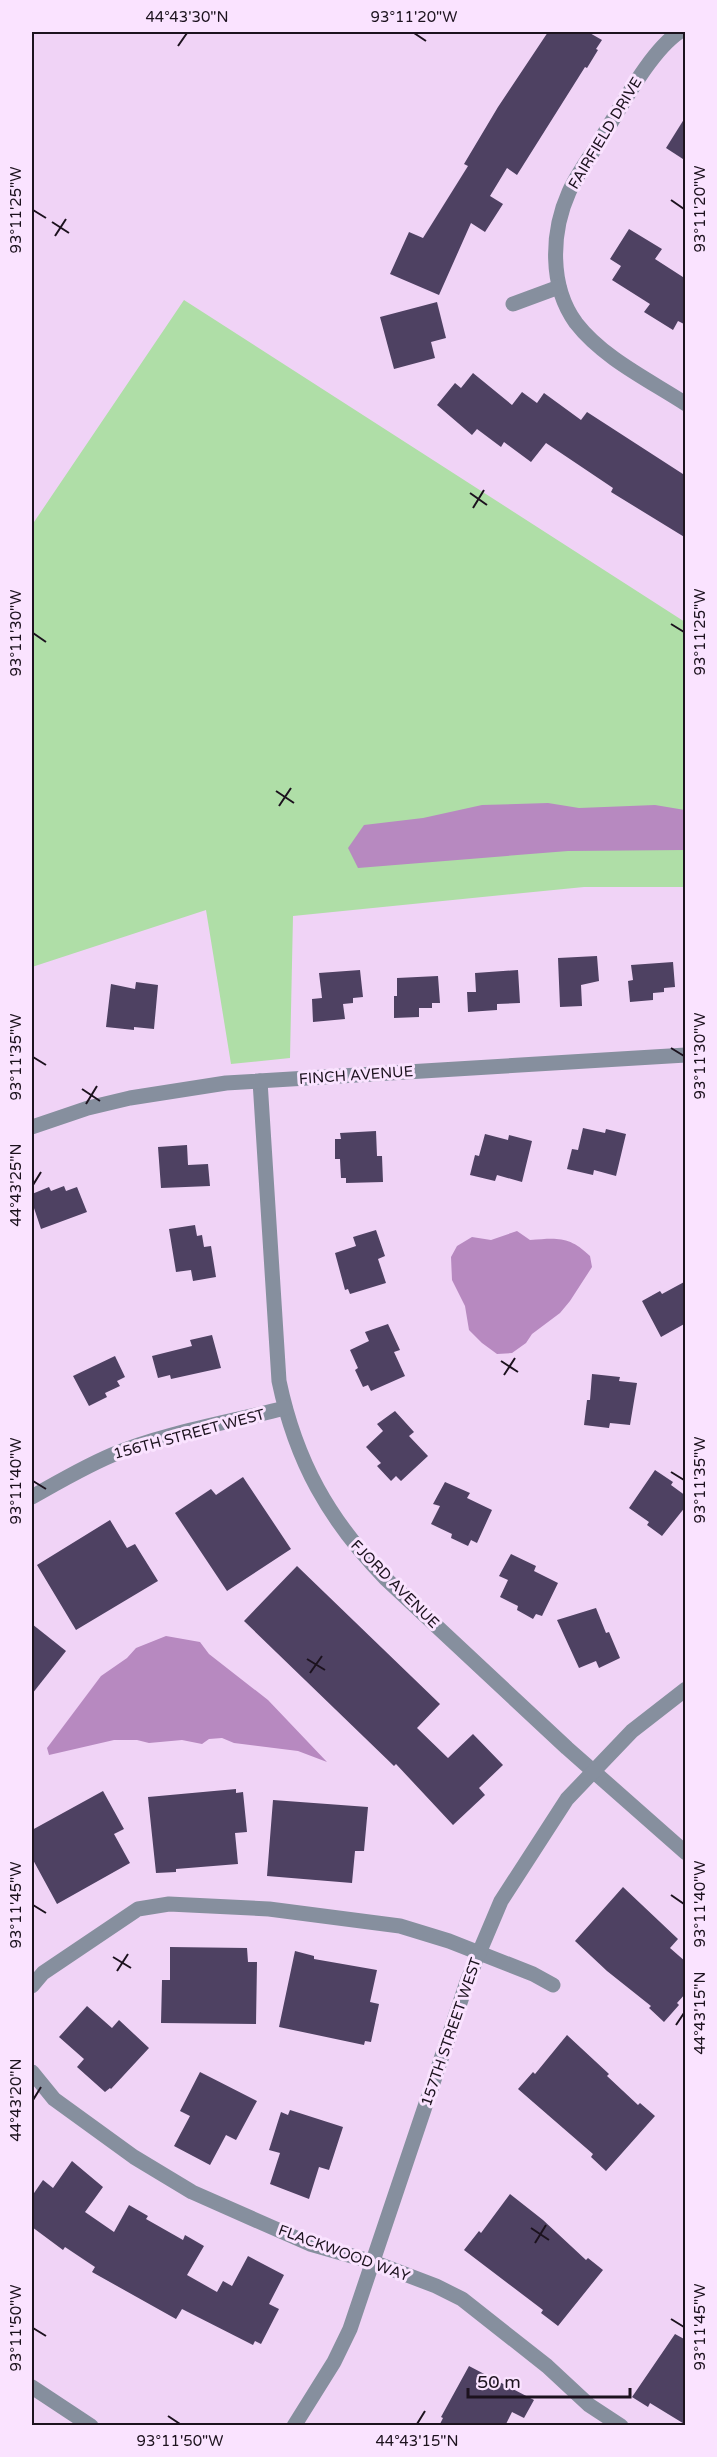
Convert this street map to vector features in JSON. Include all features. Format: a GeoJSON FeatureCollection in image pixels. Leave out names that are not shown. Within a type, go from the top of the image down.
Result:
{"type":"FeatureCollection","features":[{"type":"Feature","properties":{"kind":"street","name":"FAIRFIELD DRIVE"},"geometry":{"type":"LineString","coordinates":[[679,32],[642,72],[569,191],[558,222],[555,256],[559,287],[575,321],[589,337],[620,361],[686,404]]}},
{"type":"Feature","properties":{"kind":"street"},"geometry":{"type":"LineString","coordinates":[[513,304],[559,287]]}},
{"type":"Feature","properties":{"kind":"street","name":"FINCH AVENUE"},"geometry":{"type":"LineString","coordinates":[[32,1127],[88,1108],[130,1098],[226,1083],[686,1055]]}},
{"type":"Feature","properties":{"kind":"street","name":"FJORD AVENUE"},"geometry":{"type":"LineString","coordinates":[[260,1081],[279,1381],[285,1408],[305,1464],[322,1499],[361,1553],[567,1748],[686,1853]]}},
{"type":"Feature","properties":{"kind":"street","name":"156TH STREET WEST"},"geometry":{"type":"LineString","coordinates":[[32,1497],[75,1471],[113,1454],[285,1408]]}},
{"type":"Feature","properties":{"kind":"street","name":"157TH STREET WEST"},"geometry":{"type":"LineString","coordinates":[[294,2426],[340,2350],[356,2314],[478,1953],[501,1901],[555,1815],[594,1770],[632,1731],[686,1689]]}},
{"type":"Feature","properties":{"kind":"street"},"geometry":{"type":"LineString","coordinates":[[32,1986],[43,1973],[138,1909],[169,1904],[269,1909],[400,1926],[449,1941],[554,1985]]}},
{"type":"Feature","properties":{"kind":"street","name":"FLACKWOOD WAY"},"geometry":{"type":"LineString","coordinates":[[32,2072],[54,2099],[134,2157],[192,2192],[310,2244],[373,2262],[436,2286],[462,2299],[547,2366],[589,2404],[621,2426]]}},
{"type":"Feature","properties":{"kind":"street"},"geometry":{"type":"LineString","coordinates":[[32,2387],[91,2426]]}},
{"type":"Feature","properties":{"kind":"green space"},"geometry":{"type":"Polygon","coordinates":[[[184,300],[685,622],[685,887],[584,887],[293,916],[290,1058],[231,1064],[206,910],[32,967],[32,525],[184,300]]]}},
{"type":"Feature","properties":{"kind":"shaded area"},"geometry":{"type":"Polygon","coordinates":[[[548,803],[579,808],[655,805],[685,810],[685,850],[568,851],[358,868],[348,848],[364,825],[423,818],[482,805],[548,803]]]}},
{"type":"Feature","properties":{"kind":"shaded area"},"geometry":{"type":"Polygon","coordinates":[[[517,1231],[530,1240],[556,1239],[576,1245],[590,1256],[592,1267],[560,1313],[512,1353],[497,1354],[469,1330],[465,1306],[452,1280],[451,1257],[457,1246],[472,1237],[491,1240],[517,1231]]]}},
{"type":"Feature","properties":{"kind":"shaded area"},"geometry":{"type":"Polygon","coordinates":[[[166,1636],[200,1642],[209,1654],[268,1700],[327,1762],[298,1751],[234,1743],[222,1738],[209,1739],[202,1744],[182,1740],[149,1743],[137,1740],[114,1740],[49,1755],[47,1748],[101,1676],[127,1658],[136,1648],[166,1636]]]}},
{"type":"Feature","properties":{"kind":"building"},"geometry":{"type":"Polygon","coordinates":[[[548,32],[588,32],[602,40],[587,68],[585,67],[517,175],[507,168],[490,196],[503,204],[485,232],[471,223],[439,295],[390,274],[409,232],[423,238],[468,166],[464,164],[498,107],[548,32]]]}},
{"type":"Feature","properties":{"kind":"building"},"geometry":{"type":"Polygon","coordinates":[[[686,116],[686,161],[666,148],[686,116]]]}},
{"type":"Feature","properties":{"kind":"building"},"geometry":{"type":"Polygon","coordinates":[[[629,229],[662,249],[655,259],[686,279],[686,325],[678,321],[673,330],[644,312],[650,304],[612,280],[621,266],[610,259],[629,229]]]}},
{"type":"Feature","properties":{"kind":"building"},"geometry":{"type":"Polygon","coordinates":[[[437,302],[446,338],[431,342],[435,358],[394,369],[380,317],[437,302]]]}},
{"type":"Feature","properties":{"kind":"building"},"geometry":{"type":"Polygon","coordinates":[[[473,373],[512,405],[522,392],[537,403],[544,393],[581,420],[587,412],[686,476],[686,538],[611,492],[613,488],[546,443],[531,462],[504,442],[501,447],[477,429],[472,435],[437,405],[455,383],[461,388],[473,373]]]}},
{"type":"Feature","properties":{"kind":"building"},"geometry":{"type":"Polygon","coordinates":[[[597,956],[599,981],[581,985],[582,1006],[560,1007],[558,958],[597,956]]]}},
{"type":"Feature","properties":{"kind":"building"},"geometry":{"type":"Polygon","coordinates":[[[673,962],[675,987],[664,988],[664,992],[653,993],[653,1000],[630,1002],[628,981],[633,980],[631,965],[673,962]]]}},
{"type":"Feature","properties":{"kind":"building"},"geometry":{"type":"Polygon","coordinates":[[[360,970],[363,997],[353,998],[353,1003],[343,1004],[345,1019],[313,1022],[312,999],[322,998],[319,973],[360,970]]]}},
{"type":"Feature","properties":{"kind":"building"},"geometry":{"type":"Polygon","coordinates":[[[518,970],[520,1003],[497,1004],[497,1010],[468,1012],[467,992],[476,992],[475,973],[518,970]]]}},
{"type":"Feature","properties":{"kind":"building"},"geometry":{"type":"Polygon","coordinates":[[[438,976],[440,1003],[432,1003],[432,1008],[419,1008],[419,1017],[394,1018],[397,978],[438,976]]]}},
{"type":"Feature","properties":{"kind":"building"},"geometry":{"type":"Polygon","coordinates":[[[136,982],[158,985],[154,1029],[134,1027],[134,1030],[106,1027],[111,984],[135,989],[136,982]]]}},
{"type":"Feature","properties":{"kind":"building"},"geometry":{"type":"Polygon","coordinates":[[[583,1128],[605,1133],[606,1129],[626,1134],[616,1176],[594,1170],[593,1175],[567,1169],[572,1149],[578,1150],[583,1128]]]}},
{"type":"Feature","properties":{"kind":"building"},"geometry":{"type":"Polygon","coordinates":[[[376,1131],[377,1156],[382,1156],[383,1182],[346,1183],[346,1178],[341,1178],[340,1159],[335,1159],[335,1139],[341,1139],[340,1133],[376,1131]]]}},
{"type":"Feature","properties":{"kind":"building"},"geometry":{"type":"Polygon","coordinates":[[[485,1134],[508,1140],[509,1135],[532,1141],[522,1182],[497,1175],[495,1181],[470,1175],[475,1155],[479,1156],[485,1134]]]}},
{"type":"Feature","properties":{"kind":"building"},"geometry":{"type":"Polygon","coordinates":[[[187,1145],[188,1165],[208,1164],[210,1186],[161,1188],[158,1147],[187,1145]]]}},
{"type":"Feature","properties":{"kind":"building"},"geometry":{"type":"Polygon","coordinates":[[[64,1186],[66,1191],[77,1187],[87,1212],[41,1229],[32,1202],[32,1194],[49,1187],[51,1191],[64,1186]]]}},
{"type":"Feature","properties":{"kind":"building"},"geometry":{"type":"Polygon","coordinates":[[[195,1225],[197,1236],[202,1235],[204,1247],[211,1246],[216,1277],[193,1281],[191,1270],[176,1272],[169,1229],[195,1225]]]}},
{"type":"Feature","properties":{"kind":"building"},"geometry":{"type":"Polygon","coordinates":[[[376,1230],[385,1256],[378,1259],[386,1283],[350,1294],[348,1289],[345,1290],[335,1253],[356,1246],[353,1237],[376,1230]]]}},
{"type":"Feature","properties":{"kind":"building"},"geometry":{"type":"Polygon","coordinates":[[[686,1281],[686,1323],[661,1337],[642,1301],[660,1291],[662,1294],[686,1281]]]}},
{"type":"Feature","properties":{"kind":"building"},"geometry":{"type":"Polygon","coordinates":[[[388,1324],[400,1350],[394,1352],[405,1376],[371,1391],[368,1385],[363,1387],[355,1370],[358,1368],[350,1350],[369,1341],[365,1332],[388,1324]]]}},
{"type":"Feature","properties":{"kind":"building"},"geometry":{"type":"Polygon","coordinates":[[[212,1335],[221,1368],[171,1379],[170,1375],[158,1378],[152,1356],[192,1346],[190,1340],[212,1335]]]}},
{"type":"Feature","properties":{"kind":"building"},"geometry":{"type":"Polygon","coordinates":[[[115,1356],[125,1377],[117,1381],[120,1386],[105,1393],[107,1397],[89,1406],[73,1376],[115,1356]]]}},
{"type":"Feature","properties":{"kind":"building"},"geometry":{"type":"Polygon","coordinates":[[[592,1374],[620,1377],[619,1381],[637,1383],[630,1425],[610,1423],[609,1428],[584,1425],[587,1400],[590,1400],[592,1374]]]}},
{"type":"Feature","properties":{"kind":"building"},"geometry":{"type":"Polygon","coordinates":[[[395,1411],[414,1432],[409,1436],[428,1456],[401,1481],[396,1476],[391,1481],[377,1466],[381,1463],[366,1447],[383,1431],[377,1424],[395,1411]]]}},
{"type":"Feature","properties":{"kind":"building"},"geometry":{"type":"Polygon","coordinates":[[[655,1470],[673,1482],[671,1485],[686,1496],[686,1506],[662,1536],[647,1525],[649,1522],[629,1508],[655,1470]]]}},
{"type":"Feature","properties":{"kind":"building"},"geometry":{"type":"Polygon","coordinates":[[[243,1477],[291,1549],[227,1591],[175,1513],[211,1489],[216,1495],[243,1477]]]}},
{"type":"Feature","properties":{"kind":"building"},"geometry":{"type":"Polygon","coordinates":[[[445,1482],[470,1493],[467,1498],[492,1510],[477,1543],[471,1540],[468,1546],[451,1538],[452,1534],[431,1524],[440,1506],[433,1504],[445,1482]]]}},
{"type":"Feature","properties":{"kind":"building"},"geometry":{"type":"Polygon","coordinates":[[[110,1520],[127,1548],[135,1544],[158,1581],[76,1630],[37,1565],[110,1520]]]}},
{"type":"Feature","properties":{"kind":"building"},"geometry":{"type":"Polygon","coordinates":[[[511,1554],[536,1566],[534,1571],[558,1583],[542,1616],[536,1614],[533,1619],[517,1610],[518,1606],[500,1597],[508,1580],[499,1576],[511,1554]]]}},
{"type":"Feature","properties":{"kind":"building"},"geometry":{"type":"Polygon","coordinates":[[[297,1566],[440,1704],[417,1728],[448,1758],[473,1734],[503,1765],[479,1788],[485,1795],[453,1825],[396,1764],[394,1766],[244,1621],[297,1566]]]}},
{"type":"Feature","properties":{"kind":"building"},"geometry":{"type":"Polygon","coordinates":[[[596,1608],[606,1633],[609,1632],[620,1658],[599,1668],[596,1661],[579,1668],[557,1620],[596,1608]]]}},
{"type":"Feature","properties":{"kind":"building"},"geometry":{"type":"Polygon","coordinates":[[[32,1624],[66,1651],[32,1694],[32,1624]]]}},
{"type":"Feature","properties":{"kind":"building"},"geometry":{"type":"Polygon","coordinates":[[[236,1789],[236,1793],[243,1792],[247,1832],[235,1833],[238,1864],[156,1873],[148,1797],[236,1789]]]}},
{"type":"Feature","properties":{"kind":"building"},"geometry":{"type":"Polygon","coordinates":[[[103,1791],[124,1829],[114,1834],[130,1863],[57,1904],[32,1858],[32,1830],[103,1791]]]}},
{"type":"Feature","properties":{"kind":"building"},"geometry":{"type":"Polygon","coordinates":[[[273,1800],[368,1807],[364,1851],[355,1851],[352,1883],[267,1876],[273,1800]]]}},
{"type":"Feature","properties":{"kind":"building"},"geometry":{"type":"Polygon","coordinates":[[[623,1887],[678,1939],[670,1948],[686,1962],[686,1993],[664,2022],[649,2008],[651,2006],[607,1971],[575,1941],[623,1887]]]}},
{"type":"Feature","properties":{"kind":"building"},"geometry":{"type":"Polygon","coordinates":[[[170,1947],[247,1948],[248,1962],[257,1962],[256,2024],[161,2023],[162,1980],[170,1980],[170,1947]]]}},
{"type":"Feature","properties":{"kind":"building"},"geometry":{"type":"Polygon","coordinates":[[[295,1951],[314,1956],[314,1959],[377,1970],[370,2002],[379,2004],[371,2042],[365,2041],[364,2045],[279,2027],[295,1951]]]}},
{"type":"Feature","properties":{"kind":"building"},"geometry":{"type":"Polygon","coordinates":[[[87,2006],[112,2028],[119,2020],[149,2048],[111,2089],[105,2092],[77,2067],[84,2059],[59,2037],[87,2006]]]}},
{"type":"Feature","properties":{"kind":"building"},"geometry":{"type":"Polygon","coordinates":[[[567,2035],[638,2105],[640,2103],[655,2116],[606,2171],[591,2157],[593,2154],[518,2089],[533,2072],[535,2074],[567,2035]]]}},
{"type":"Feature","properties":{"kind":"building"},"geometry":{"type":"Polygon","coordinates":[[[200,2072],[257,2101],[236,2140],[226,2135],[210,2165],[174,2146],[190,2116],[180,2111],[200,2072]]]}},
{"type":"Feature","properties":{"kind":"building"},"geometry":{"type":"Polygon","coordinates":[[[290,2110],[343,2127],[329,2170],[319,2167],[309,2199],[270,2184],[280,2153],[269,2150],[281,2112],[288,2115],[290,2110]]]}},
{"type":"Feature","properties":{"kind":"building"},"geometry":{"type":"Polygon","coordinates":[[[72,2161],[103,2187],[85,2212],[114,2232],[129,2205],[148,2216],[146,2219],[183,2240],[185,2235],[204,2246],[187,2275],[217,2292],[223,2281],[232,2286],[248,2256],[284,2275],[269,2304],[279,2309],[261,2344],[255,2341],[253,2345],[182,2309],[176,2319],[92,2272],[95,2267],[65,2247],[63,2250],[32,2227],[32,2196],[43,2180],[53,2188],[72,2161]]]}},
{"type":"Feature","properties":{"kind":"building"},"geometry":{"type":"Polygon","coordinates":[[[510,2194],[543,2220],[586,2260],[588,2258],[603,2270],[558,2326],[541,2313],[543,2310],[464,2250],[479,2231],[481,2233],[510,2194]]]}},
{"type":"Feature","properties":{"kind":"building"},"geometry":{"type":"Polygon","coordinates":[[[675,2334],[686,2340],[686,2425],[650,2403],[648,2407],[632,2397],[675,2334]]]}},
{"type":"Feature","properties":{"kind":"building"},"geometry":{"type":"Polygon","coordinates":[[[469,2366],[534,2400],[524,2418],[512,2412],[505,2426],[439,2426],[443,2418],[441,2417],[469,2366]]]}}]}
